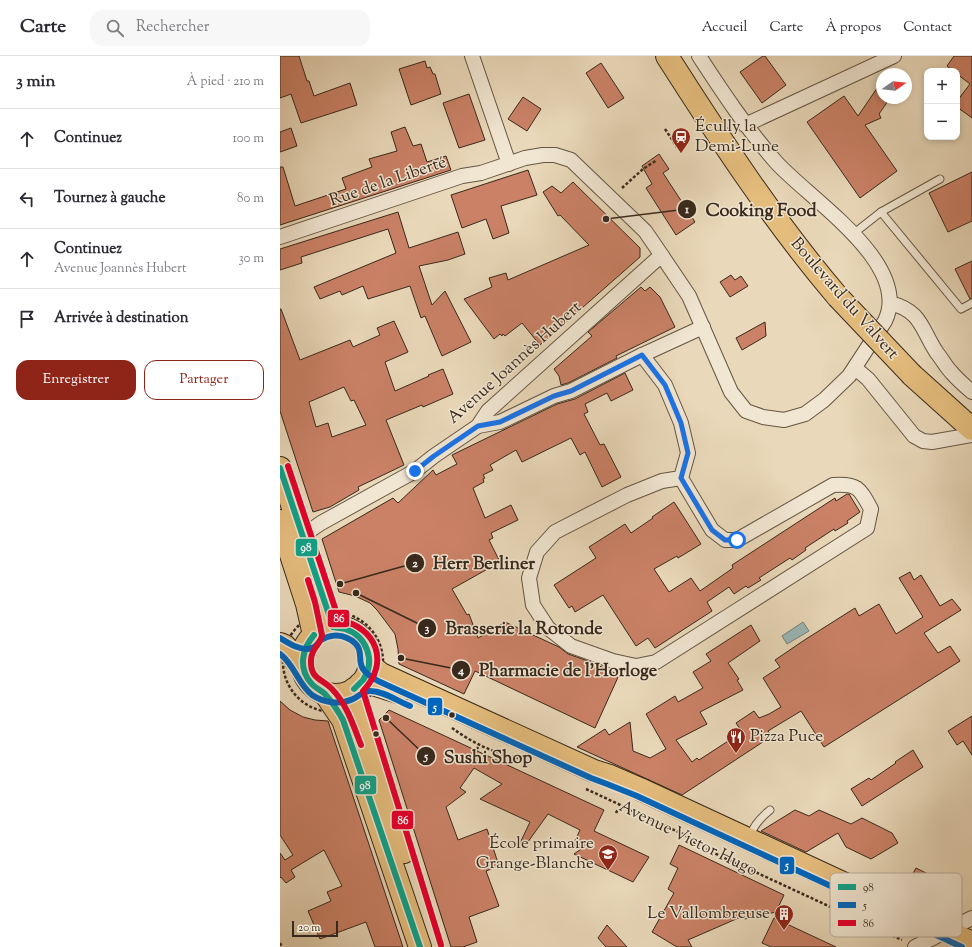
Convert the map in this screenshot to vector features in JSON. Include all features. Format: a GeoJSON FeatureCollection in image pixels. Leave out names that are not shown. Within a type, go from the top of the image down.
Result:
{"type":"FeatureCollection","features":[{"type":"Feature","properties":{"kind":"main road","name":"Boulevard du Valvert"},"geometry":{"type":"LineString","coordinates":[[667,56],[719,137],[774,217],[806,259],[838,297],[912,376],[972,429]]}},
{"type":"Feature","properties":{"kind":"main road"},"geometry":{"type":"LineString","coordinates":[[280,468],[302,536],[303,669],[308,679],[315,687],[324,692],[340,694],[365,689]]}},
{"type":"Feature","properties":{"kind":"main road"},"geometry":{"type":"LineString","coordinates":[[280,520],[307,604],[303,632]]}},
{"type":"Feature","properties":{"kind":"main road"},"geometry":{"type":"LineString","coordinates":[[303,632],[342,627],[351,630],[360,637],[366,645],[369,655],[365,689],[433,947]]}},
{"type":"Feature","properties":{"kind":"main road","name":"Avenue Victor Hugo"},"geometry":{"type":"LineString","coordinates":[[365,689],[389,688],[673,820],[705,831],[830,886]]}},
{"type":"Feature","properties":{"kind":"main road"},"geometry":{"type":"LineString","coordinates":[[365,689],[343,720],[420,947]]}},
{"type":"Feature","properties":{"kind":"main road","name":"Avenue Victor Hugo"},"geometry":{"type":"LineString","coordinates":[[365,689],[610,776],[748,840],[830,880]]}},
{"type":"Feature","properties":{"kind":"main road","name":"Avenue Victor Hugo"},"geometry":{"type":"LineString","coordinates":[[947,937],[972,943]]}},
{"type":"Feature","properties":{"kind":"street"},"geometry":{"type":"LineString","coordinates":[[472,56],[509,164]]}},
{"type":"Feature","properties":{"kind":"street"},"geometry":{"type":"LineString","coordinates":[[699,56],[745,125],[777,163],[846,225],[875,259],[887,281],[890,303],[908,310],[920,321],[935,350],[952,373],[972,392]]}},
{"type":"Feature","properties":{"kind":"street"},"geometry":{"type":"LineString","coordinates":[[745,125],[894,56]]}},
{"type":"Feature","properties":{"kind":"street","name":"Rue de la Liberté"},"geometry":{"type":"LineString","coordinates":[[280,237],[462,176],[481,174],[525,158],[542,155],[555,156],[571,160],[645,231],[689,296],[731,392],[746,411],[762,417],[784,420],[805,414],[824,400],[849,376],[885,321],[889,313],[890,303]]}},
{"type":"Feature","properties":{"kind":"street","name":"Avenue Joannès Hubert"},"geometry":{"type":"LineString","coordinates":[[302,536],[321,523],[415,471],[478,426],[488,411],[662,256]]}},
{"type":"Feature","properties":{"kind":"street"},"geometry":{"type":"LineString","coordinates":[[478,426],[500,422],[554,396],[571,391],[642,355],[703,327]]}},
{"type":"Feature","properties":{"kind":"street"},"geometry":{"type":"LineString","coordinates":[[642,355],[665,385],[681,423],[688,453],[681,478],[712,530],[725,540],[737,540],[833,484],[848,484],[861,491],[871,509],[867,528],[656,662],[636,666],[613,661],[571,646],[548,628],[533,605],[530,578],[537,552],[555,532],[627,495],[662,480],[681,478]]}},
{"type":"Feature","properties":{"kind":"street"},"geometry":{"type":"LineString","coordinates":[[855,368],[868,379],[914,436],[923,441],[932,442],[972,435]]}},
{"type":"Feature","properties":{"kind":"lane"},"geometry":{"type":"LineString","coordinates":[[853,234],[881,212],[940,179]]}},
{"type":"Feature","properties":{"kind":"lane"},"geometry":{"type":"LineString","coordinates":[[881,212],[962,311],[972,303]]}},
{"type":"Feature","properties":{"kind":"lane"},"geometry":{"type":"LineString","coordinates":[[748,840],[760,817],[770,810]]}},
{"type":"Feature","properties":{"kind":"path"},"geometry":{"type":"LineString","coordinates":[[665,129],[677,147]]}},
{"type":"Feature","properties":{"kind":"path"},"geometry":{"type":"LineString","coordinates":[[621,189],[657,160]]}},
{"type":"Feature","properties":{"kind":"path"},"geometry":{"type":"LineString","coordinates":[[344,613],[364,623],[372,631],[378,640],[383,662],[365,689],[319,710],[310,707],[294,694],[285,676],[283,656],[303,632],[344,613]]}},
{"type":"Feature","properties":{"kind":"path"},"geometry":{"type":"LineString","coordinates":[[449,726],[463,736],[502,755],[523,760]]}},
{"type":"Feature","properties":{"kind":"path","name":"Avenue Victor Hugo"},"geometry":{"type":"LineString","coordinates":[[580,786],[685,835],[698,846],[830,894]]}},
{"type":"Feature","properties":{"kind":"path"},"geometry":{"type":"LineString","coordinates":[[616,813],[618,809]]}},
{"type":"Feature","properties":{"kind":"path"},"geometry":{"type":"LineString","coordinates":[[280,943],[282,947]]}},
{"type":"Feature","properties":{"kind":"water"},"geometry":{"type":"Polygon","coordinates":[[[803,622],[809,631],[787,644],[782,636],[803,622]]]}},
{"type":"Feature","properties":{"kind":"building"},"geometry":{"type":"Polygon","coordinates":[[[280,56],[299,56],[307,81],[309,81],[314,96],[350,83],[357,105],[301,123],[291,94],[280,98],[280,56]]]}},
{"type":"Feature","properties":{"kind":"building"},"geometry":{"type":"Polygon","coordinates":[[[765,56],[786,85],[762,103],[740,72],[765,56]]]}},
{"type":"Feature","properties":{"kind":"building"},"geometry":{"type":"Polygon","coordinates":[[[954,56],[972,56],[972,118],[960,109],[960,97],[970,84],[960,76],[960,68],[949,68],[947,66],[954,56]]]}},
{"type":"Feature","properties":{"kind":"building"},"geometry":{"type":"Polygon","coordinates":[[[425,61],[427,68],[430,67],[433,74],[435,74],[441,94],[411,105],[399,69],[425,61]]]}},
{"type":"Feature","properties":{"kind":"building"},"geometry":{"type":"Polygon","coordinates":[[[601,63],[624,98],[608,108],[586,73],[601,63]]]}},
{"type":"Feature","properties":{"kind":"building"},"geometry":{"type":"Polygon","coordinates":[[[876,90],[876,104],[886,104],[879,114],[881,118],[865,125],[897,171],[860,198],[807,122],[844,96],[858,116],[876,90]]]}},
{"type":"Feature","properties":{"kind":"building"},"geometry":{"type":"Polygon","coordinates":[[[469,94],[485,140],[459,148],[443,103],[469,94]]]}},
{"type":"Feature","properties":{"kind":"building"},"geometry":{"type":"Polygon","coordinates":[[[523,97],[541,109],[527,131],[508,119],[523,97]]]}},
{"type":"Feature","properties":{"kind":"building"},"geometry":{"type":"Polygon","coordinates":[[[405,127],[413,146],[421,144],[427,162],[446,156],[451,170],[280,225],[280,167],[283,167],[295,206],[346,189],[342,178],[372,167],[369,159],[397,151],[391,132],[405,127]]]}},
{"type":"Feature","properties":{"kind":"building"},"geometry":{"type":"Polygon","coordinates":[[[291,128],[297,146],[280,152],[280,132],[291,128]]]}},
{"type":"Feature","properties":{"kind":"building","name":"Écully la Demi-Lune"},"geometry":{"type":"Polygon","coordinates":[[[659,154],[669,169],[663,173],[695,222],[676,235],[646,188],[652,184],[642,166],[659,154]]]}},
{"type":"Feature","properties":{"kind":"building"},"geometry":{"type":"Polygon","coordinates":[[[528,170],[537,195],[501,206],[509,233],[493,239],[486,219],[462,228],[451,195],[528,170]]]}},
{"type":"Feature","properties":{"kind":"building"},"geometry":{"type":"Polygon","coordinates":[[[972,172],[972,221],[948,232],[929,193],[972,172]]]}},
{"type":"Feature","properties":{"kind":"building"},"geometry":{"type":"Polygon","coordinates":[[[573,182],[640,248],[640,257],[540,345],[522,323],[505,336],[500,334],[494,339],[464,299],[492,287],[489,278],[506,273],[508,280],[589,245],[560,215],[558,216],[543,192],[552,186],[561,193],[573,182]]]}},
{"type":"Feature","properties":{"kind":"building"},"geometry":{"type":"Polygon","coordinates":[[[398,212],[409,248],[458,232],[465,254],[448,260],[419,266],[432,305],[445,291],[471,342],[442,356],[425,316],[421,318],[410,286],[368,299],[363,286],[342,295],[340,291],[320,299],[314,287],[396,253],[388,229],[301,257],[302,263],[280,270],[280,249],[398,212]]]}},
{"type":"Feature","properties":{"kind":"building"},"geometry":{"type":"Polygon","coordinates":[[[972,261],[972,298],[970,299],[955,269],[972,261]]]}},
{"type":"Feature","properties":{"kind":"building"},"geometry":{"type":"Polygon","coordinates":[[[731,275],[735,280],[741,276],[748,286],[730,297],[720,282],[731,275]]]}},
{"type":"Feature","properties":{"kind":"building"},"geometry":{"type":"Polygon","coordinates":[[[641,287],[645,291],[650,287],[660,297],[675,327],[616,356],[617,358],[568,383],[561,385],[559,376],[554,369],[592,336],[588,332],[641,287]]]}},
{"type":"Feature","properties":{"kind":"building"},"geometry":{"type":"Polygon","coordinates":[[[280,309],[300,360],[350,340],[353,347],[380,335],[377,328],[394,321],[408,352],[385,362],[395,391],[443,369],[453,394],[423,407],[422,405],[386,420],[404,465],[358,487],[359,490],[330,507],[313,512],[280,411],[280,309]],[[344,387],[309,402],[316,427],[328,423],[332,437],[366,425],[354,400],[351,401],[344,387]]]}},
{"type":"Feature","properties":{"kind":"building"},"geometry":{"type":"Polygon","coordinates":[[[765,322],[766,336],[742,350],[736,338],[765,322]]]}},
{"type":"Feature","properties":{"kind":"building"},"geometry":{"type":"Polygon","coordinates":[[[625,373],[633,390],[611,401],[607,393],[585,404],[588,412],[584,414],[600,445],[604,444],[621,477],[602,487],[585,452],[580,455],[571,438],[522,462],[516,450],[490,465],[493,470],[483,475],[485,478],[483,479],[484,482],[473,488],[485,518],[511,505],[518,520],[491,533],[493,538],[489,540],[500,562],[452,589],[467,615],[469,614],[478,638],[505,622],[559,647],[568,654],[591,662],[619,675],[595,728],[475,671],[464,694],[399,664],[395,634],[377,610],[370,603],[355,596],[339,592],[322,539],[393,498],[398,503],[433,470],[436,475],[457,464],[452,455],[557,404],[575,399],[625,373]]]}},
{"type":"Feature","properties":{"kind":"building"},"geometry":{"type":"Polygon","coordinates":[[[849,494],[860,512],[847,521],[848,523],[835,531],[834,529],[805,548],[806,550],[792,560],[790,558],[759,578],[761,580],[748,588],[746,586],[734,594],[729,587],[707,602],[712,611],[655,648],[648,638],[636,646],[603,595],[575,612],[572,606],[569,608],[554,585],[596,558],[589,547],[625,524],[631,533],[674,502],[701,544],[678,558],[677,556],[654,569],[669,592],[691,578],[700,591],[733,568],[732,565],[835,498],[836,501],[849,494]]]}},
{"type":"Feature","properties":{"kind":"building"},"geometry":{"type":"Polygon","coordinates":[[[910,572],[914,580],[921,575],[940,606],[952,599],[961,610],[924,633],[938,653],[950,646],[960,661],[824,747],[801,711],[768,731],[772,736],[682,795],[577,747],[605,729],[609,735],[630,722],[633,751],[650,758],[666,749],[646,714],[675,696],[678,702],[703,688],[693,672],[711,661],[706,654],[751,625],[760,641],[728,663],[739,679],[737,680],[743,690],[700,712],[707,724],[676,740],[692,762],[697,758],[699,760],[742,732],[736,723],[754,711],[759,718],[781,707],[763,678],[780,667],[775,660],[806,639],[855,608],[859,616],[879,604],[896,634],[923,617],[899,578],[910,572]]]}},
{"type":"Feature","properties":{"kind":"building"},"geometry":{"type":"Polygon","coordinates":[[[280,701],[290,710],[303,717],[328,721],[403,947],[375,947],[366,922],[320,939],[308,911],[331,901],[327,892],[342,886],[324,850],[291,870],[295,877],[286,883],[281,877],[280,878],[280,853],[285,860],[293,855],[280,835],[280,701]]]}},
{"type":"Feature","properties":{"kind":"building"},"geometry":{"type":"Polygon","coordinates":[[[389,710],[604,810],[594,831],[649,857],[633,882],[574,854],[581,849],[573,845],[580,830],[548,814],[525,846],[520,843],[530,822],[480,799],[502,784],[474,768],[460,788],[466,792],[446,807],[458,840],[487,829],[499,866],[486,871],[499,906],[469,917],[477,942],[463,947],[451,947],[379,720],[389,710]]]}},
{"type":"Feature","properties":{"kind":"building"},"geometry":{"type":"Polygon","coordinates":[[[972,716],[972,755],[963,741],[957,745],[948,731],[972,716]]]}},
{"type":"Feature","properties":{"kind":"building"},"geometry":{"type":"Polygon","coordinates":[[[913,750],[923,767],[862,806],[851,789],[869,778],[871,780],[913,750]]]}},
{"type":"Feature","properties":{"kind":"building"},"geometry":{"type":"Polygon","coordinates":[[[795,810],[809,816],[819,810],[851,824],[862,818],[892,833],[898,843],[871,859],[846,847],[838,833],[806,852],[761,831],[795,810]]]}},
{"type":"Feature","properties":{"kind":"building"},"geometry":{"type":"Polygon","coordinates":[[[679,845],[784,895],[776,912],[745,919],[743,916],[688,940],[692,947],[677,947],[652,932],[674,893],[668,889],[678,868],[670,864],[679,845]]]}},
{"type":"Feature","properties":{"kind":"building"},"geometry":{"type":"Polygon","coordinates":[[[916,868],[926,873],[913,873],[916,868]]]}},
{"type":"Feature","properties":{"kind":"building","name":"Le Vallombreuse"},"geometry":{"type":"Polygon","coordinates":[[[774,918],[836,947],[771,947],[762,943],[774,918]]]}},
{"type":"Feature","properties":{"kind":"building"},"geometry":{"type":"Polygon","coordinates":[[[607,925],[627,947],[606,947],[598,938],[607,925]]]}},
{"type":"Feature","properties":{"kind":"transit line","name":"86"},"geometry":{"type":"LineString","coordinates":[[288,466],[339,620],[352,624],[363,630],[370,638],[375,648],[377,658],[376,669],[371,680],[363,691],[441,945]]}},
{"type":"Feature","properties":{"kind":"transit line","name":"98"},"geometry":{"type":"LineString","coordinates":[[280,468],[333,627]]}},
{"type":"Feature","properties":{"kind":"transit line","name":"86"},"geometry":{"type":"LineString","coordinates":[[308,580],[315,602],[322,635],[311,656],[312,671],[314,675],[337,694],[349,715],[361,745]]}},
{"type":"Feature","properties":{"kind":"transit line","name":"98"},"geometry":{"type":"LineString","coordinates":[[333,627],[353,632],[364,643],[367,650],[369,657],[367,673],[363,680],[354,689]]}},
{"type":"Feature","properties":{"kind":"transit line","name":"98"},"geometry":{"type":"LineString","coordinates":[[314,635],[304,652],[304,671],[311,683],[330,700],[343,720],[420,947]]}},
{"type":"Feature","properties":{"kind":"transit line","name":"5"},"geometry":{"type":"LineString","coordinates":[[280,638],[304,649],[315,647],[321,640],[327,637],[337,636],[347,638],[357,645],[360,653],[361,665],[364,671],[378,681],[591,778],[637,796],[830,886]]}},
{"type":"Feature","properties":{"kind":"transit line","name":"5"},"geometry":{"type":"LineString","coordinates":[[280,654],[289,663],[307,690],[317,698],[332,702],[343,702],[353,699],[368,691],[375,691],[410,706]]}},
{"type":"Feature","properties":{"kind":"transit line","name":"5"},"geometry":{"type":"LineString","coordinates":[[940,937],[962,947]]}},
{"type":"Feature","properties":{"kind":"place","name":"Écully la Demi-Lune"},"geometry":{"type":"Point","coordinates":[681,154]}},
{"type":"Feature","properties":{"kind":"place","name":"Cooking Food"},"geometry":{"type":"Point","coordinates":[606,219]}},
{"type":"Feature","properties":{"kind":"place","name":"Herr Berliner"},"geometry":{"type":"Point","coordinates":[340,584]}},
{"type":"Feature","properties":{"kind":"place","name":"Brasserie la Rotonde"},"geometry":{"type":"Point","coordinates":[356,593]}},
{"type":"Feature","properties":{"kind":"place","name":"Pharmacie de l'Horloge"},"geometry":{"type":"Point","coordinates":[401,658]}},
{"type":"Feature","properties":{"kind":"place","name":"Sushi Shop"},"geometry":{"type":"Point","coordinates":[386,718]}},
{"type":"Feature","properties":{"kind":"place","name":"Pizza Puce"},"geometry":{"type":"Point","coordinates":[736,754]}},
{"type":"Feature","properties":{"kind":"place","name":"École primaire Grange-Blanche"},"geometry":{"type":"Point","coordinates":[608,871]}},
{"type":"Feature","properties":{"kind":"place","name":"Le Vallombreuse"},"geometry":{"type":"Point","coordinates":[784,931]}},
{"type":"Feature","properties":{"kind":"route"},"geometry":{"type":"LineString","coordinates":[[415,471],[478,426],[500,422],[554,396],[571,391],[642,355],[665,385],[681,423],[688,453],[681,478],[712,530],[725,540],[737,540]]}}]}
